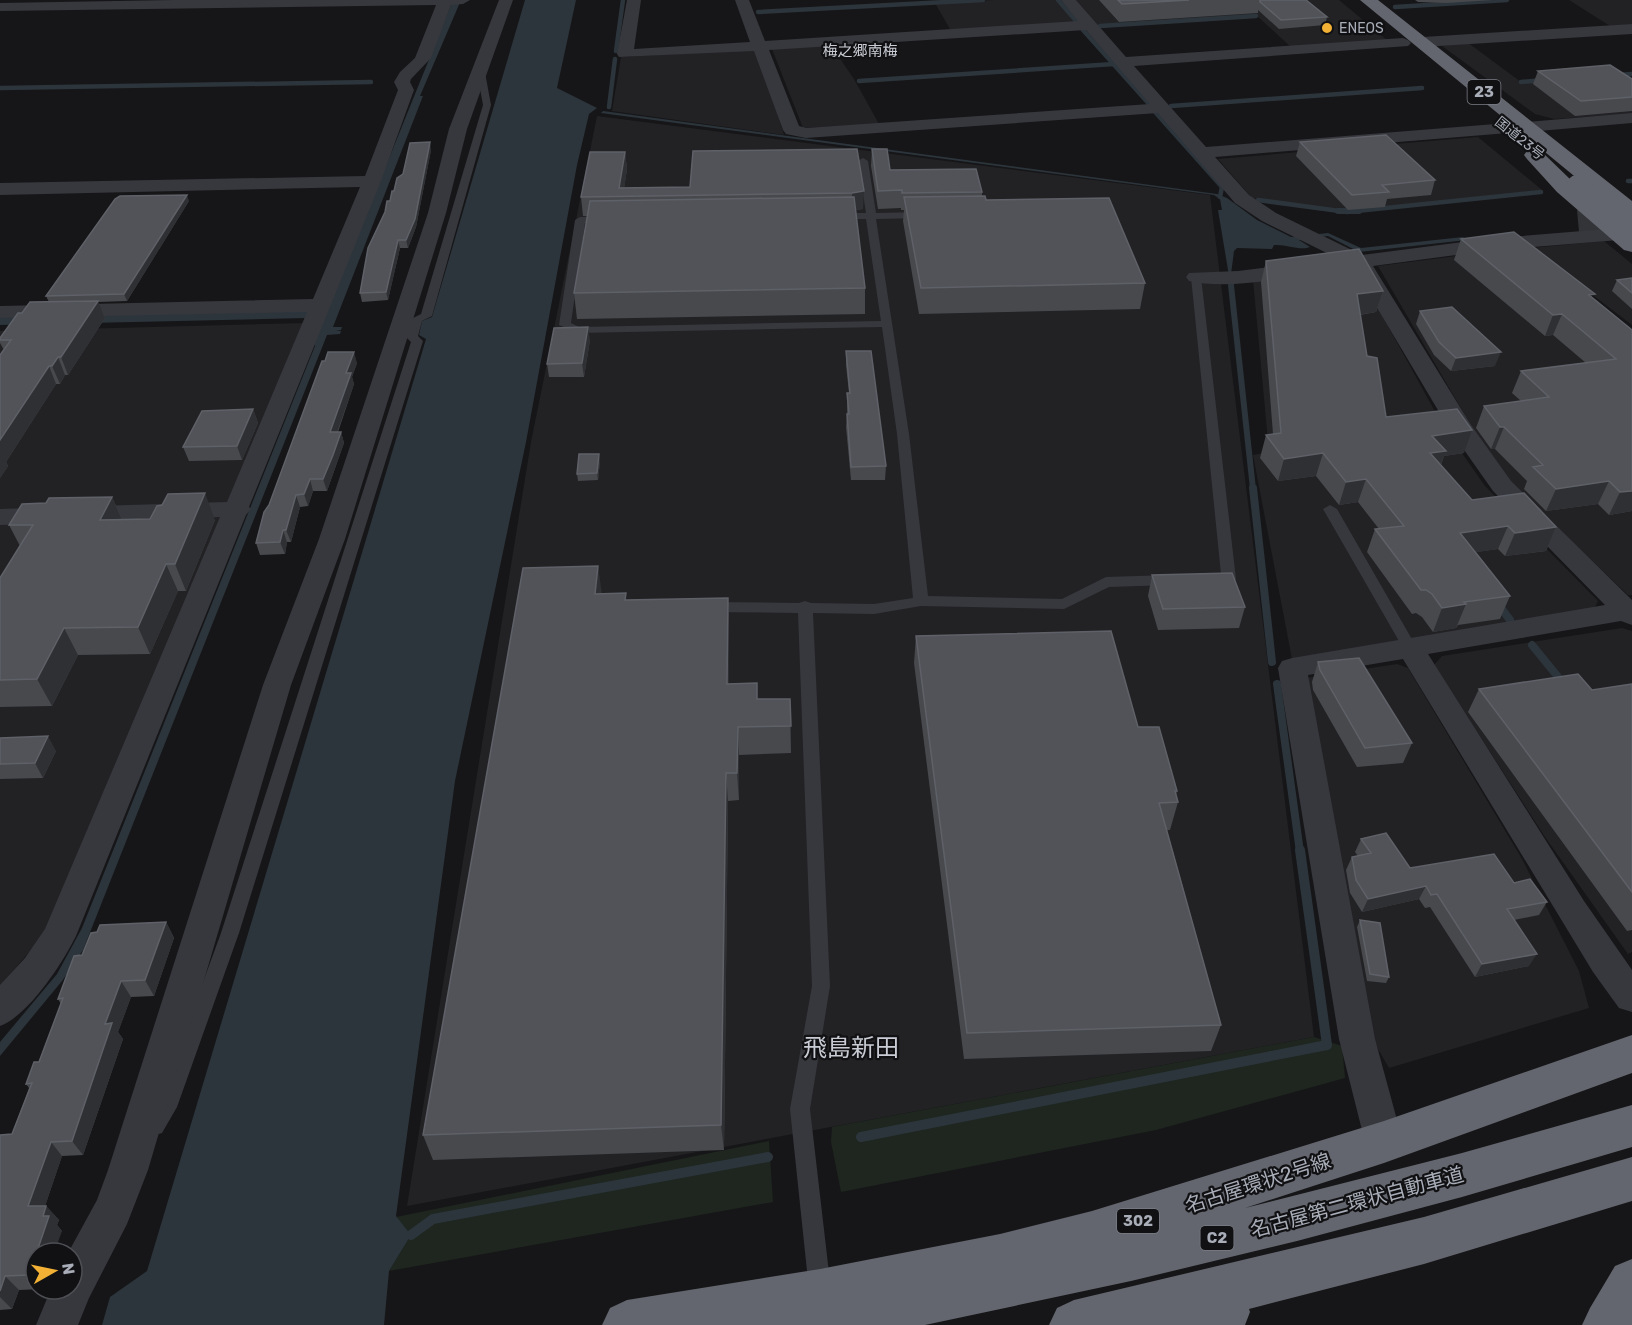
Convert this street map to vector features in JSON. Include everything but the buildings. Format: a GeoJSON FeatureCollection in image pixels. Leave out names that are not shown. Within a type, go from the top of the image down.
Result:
{"type":"FeatureCollection","features":[{"type":"Feature","properties":{"kind":"highway","name":"国道23号"},"geometry":{"type":"LineString","coordinates":[[1351,0],[1403,43],[1599,184],[1632,212]]}},
{"type":"Feature","properties":{"kind":"highway","name":"国道23号"},"geometry":{"type":"LineString","coordinates":[[1368,0],[1423,42],[1518,127],[1628,237]]}},
{"type":"Feature","properties":{"kind":"highway"},"geometry":{"type":"LineString","coordinates":[[1518,127],[1567,149],[1632,200]]}},
{"type":"Feature","properties":{"kind":"highway"},"geometry":{"type":"LineString","coordinates":[[1518,127],[1565,187],[1628,237]]}},
{"type":"Feature","properties":{"kind":"highway","name":"名古屋環状2号線"},"geometry":{"type":"LineString","coordinates":[[627,1325],[808,1309],[1092,1234],[1384,1142],[1632,1054]]}},
{"type":"Feature","properties":{"kind":"highway","name":"名古屋第二環状自動車道"},"geometry":{"type":"LineString","coordinates":[[808,1309],[943,1299],[1346,1207],[1632,1126]]}},
{"type":"Feature","properties":{"kind":"highway"},"geometry":{"type":"LineString","coordinates":[[1074,1325],[1310,1270],[1431,1239],[1632,1179]]}},
{"type":"Feature","properties":{"kind":"highway"},"geometry":{"type":"LineString","coordinates":[[1177,1325],[1528,1233],[1632,1199]]}},
{"type":"Feature","properties":{"kind":"highway"},"geometry":{"type":"LineString","coordinates":[[1607,1325],[1632,1283]]}},
{"type":"Feature","properties":{"kind":"street"},"geometry":{"type":"LineString","coordinates":[[0,1010],[37,969],[59,936],[372,182],[406,90],[402,82],[404,76],[417,68],[423,58],[445,0]]}},
{"type":"Feature","properties":{"kind":"street"},"geometry":{"type":"LineString","coordinates":[[0,7],[463,0]]}},
{"type":"Feature","properties":{"kind":"street"},"geometry":{"type":"LineString","coordinates":[[84,1266],[113,1210],[128,1170],[277,686],[332,539],[437,213],[458,129],[506,0]]}},
{"type":"Feature","properties":{"kind":"street"},"geometry":{"type":"LineString","coordinates":[[634,0],[625,54],[1089,25]]}},
{"type":"Feature","properties":{"kind":"street"},"geometry":{"type":"LineString","coordinates":[[742,0],[762,46],[792,130],[806,133],[1164,108]]}},
{"type":"Feature","properties":{"kind":"street"},"geometry":{"type":"LineString","coordinates":[[1068,0],[1242,199],[1269,217],[1360,262],[1460,427],[1502,486],[1630,612]]}},
{"type":"Feature","properties":{"kind":"street"},"geometry":{"type":"LineString","coordinates":[[1423,42],[1632,29]]}},
{"type":"Feature","properties":{"kind":"street"},"geometry":{"type":"LineString","coordinates":[[1124,62],[1403,43]]}},
{"type":"Feature","properties":{"kind":"street"},"geometry":{"type":"LineString","coordinates":[[1203,153],[1632,118]]}},
{"type":"Feature","properties":{"kind":"street"},"geometry":{"type":"LineString","coordinates":[[0,189],[372,182]]}},
{"type":"Feature","properties":{"kind":"street"},"geometry":{"type":"LineString","coordinates":[[1486,245],[1497,234],[1552,223],[1578,221]]}},
{"type":"Feature","properties":{"kind":"street"},"geometry":{"type":"LineString","coordinates":[[1196,277],[1229,277],[1321,267],[1486,245],[1628,237]]}},
{"type":"Feature","properties":{"kind":"street"},"geometry":{"type":"LineString","coordinates":[[1512,245],[1531,259]]}},
{"type":"Feature","properties":{"kind":"street"},"geometry":{"type":"LineString","coordinates":[[0,312],[318,313]]}},
{"type":"Feature","properties":{"kind":"street"},"geometry":{"type":"LineString","coordinates":[[0,517],[237,509]]}},
{"type":"Feature","properties":{"kind":"street"},"geometry":{"type":"LineString","coordinates":[[1384,1142],[1357,1039],[1292,669],[1630,612]]}},
{"type":"Feature","properties":{"kind":"street"},"geometry":{"type":"LineString","coordinates":[[1410,648],[1572,911],[1605,962],[1632,997]]}},
{"type":"Feature","properties":{"kind":"street"},"geometry":{"type":"LineString","coordinates":[[57,1325],[67,1301]]}},
{"type":"Feature","properties":{"kind":"lane"},"geometry":{"type":"LineString","coordinates":[[864,161],[903,434],[921,601]]}},
{"type":"Feature","properties":{"kind":"lane"},"geometry":{"type":"LineString","coordinates":[[824,217],[930,215]]}},
{"type":"Feature","properties":{"kind":"lane"},"geometry":{"type":"LineString","coordinates":[[615,219],[580,220],[565,325],[578,330],[886,324]]}},
{"type":"Feature","properties":{"kind":"lane"},"geometry":{"type":"LineString","coordinates":[[697,607],[805,606],[874,609],[921,601],[1064,604],[1106,582],[1229,579],[1196,277]]}},
{"type":"Feature","properties":{"kind":"lane"},"geometry":{"type":"LineString","coordinates":[[1330,509],[1410,648]]}},
{"type":"Feature","properties":{"kind":"lane"},"geometry":{"type":"LineString","coordinates":[[805,606],[821,986],[800,1109],[808,1309]]}},
{"type":"Feature","properties":{"kind":"shaded area"},"geometry":{"type":"Polygon","coordinates":[[[453,0],[461,0],[420,96],[423,96],[333,327],[342,327],[341,330],[336,330],[341,331],[340,334],[327,335],[83,950],[62,981],[0,1056],[0,1042],[57,974],[82,928],[315,346],[306,318],[0,325],[0,317],[329,307],[453,0]]]}},
{"type":"Feature","properties":{"kind":"shaded area"},"geometry":{"type":"Polygon","coordinates":[[[525,0],[576,0],[557,88],[597,108],[589,114],[577,165],[526,442],[455,781],[396,1216],[411,1235],[389,1271],[384,1325],[102,1325],[110,1297],[147,1271],[426,339],[419,335],[422,321],[432,317],[525,0]]]}},
{"type":"Feature","properties":{"kind":"shaded area"},"geometry":{"type":"Polygon","coordinates":[[[1055,0],[1077,23],[951,31],[935,3],[1055,0]]]}},
{"type":"Feature","properties":{"kind":"shaded area"},"geometry":{"type":"Polygon","coordinates":[[[1076,0],[1339,0],[1387,40],[1292,48],[1256,15],[1098,25],[1076,0]]]}},
{"type":"Feature","properties":{"kind":"shaded area"},"geometry":{"type":"Polygon","coordinates":[[[1569,0],[1632,0],[1632,24],[1610,26],[1569,0]]]}},
{"type":"Feature","properties":{"kind":"shaded area"},"geometry":{"type":"Polygon","coordinates":[[[1467,42],[1521,82],[1627,75],[1632,79],[1632,114],[1554,119],[1535,114],[1442,46],[1467,42]]]}},
{"type":"Feature","properties":{"kind":"shaded area"},"geometry":{"type":"Polygon","coordinates":[[[830,44],[854,79],[879,124],[803,128],[772,49],[830,44]]]}},
{"type":"Feature","properties":{"kind":"shaded area"},"geometry":{"type":"Polygon","coordinates":[[[752,50],[758,52],[784,135],[612,111],[621,57],[752,50]]]}},
{"type":"Feature","properties":{"kind":"shaded area"},"geometry":{"type":"Polygon","coordinates":[[[603,111],[1217,194],[1227,198],[1257,220],[1291,237],[1328,233],[1361,248],[1463,237],[1467,240],[1359,252],[1328,236],[1299,240],[1310,247],[1306,248],[1274,245],[1272,249],[1237,248],[1234,251],[1230,282],[1218,210],[1222,210],[1220,199],[1214,195],[601,113],[603,111]]]}},
{"type":"Feature","properties":{"kind":"shaded area"},"geometry":{"type":"Polygon","coordinates":[[[597,116],[1210,195],[1314,1037],[407,1206],[531,442],[597,116]]]}},
{"type":"Feature","properties":{"kind":"shaded area"},"geometry":{"type":"Polygon","coordinates":[[[1478,137],[1542,190],[1346,211],[1252,198],[1218,159],[1478,137]]]}},
{"type":"Feature","properties":{"kind":"shaded area"},"geometry":{"type":"Polygon","coordinates":[[[1604,241],[1632,264],[1632,325],[1531,248],[1604,241]]]}},
{"type":"Feature","properties":{"kind":"shaded area"},"geometry":{"type":"Polygon","coordinates":[[[1512,249],[1632,342],[1632,595],[1628,595],[1514,486],[1473,429],[1378,266],[1512,249]]]}},
{"type":"Feature","properties":{"kind":"shaded area"},"geometry":{"type":"Polygon","coordinates":[[[1356,268],[1443,426],[1485,486],[1598,601],[1594,609],[1292,659],[1253,455],[1269,452],[1253,280],[1356,268]]]}},
{"type":"Feature","properties":{"kind":"shaded area"},"geometry":{"type":"Polygon","coordinates":[[[306,323],[228,503],[0,512],[0,331],[306,323]]]}},
{"type":"Feature","properties":{"kind":"shaded area"},"geometry":{"type":"Polygon","coordinates":[[[218,515],[222,519],[42,937],[0,986],[0,522],[218,515]]]}},
{"type":"Feature","properties":{"kind":"shaded area"},"geometry":{"type":"Polygon","coordinates":[[[1622,628],[1632,631],[1632,952],[1628,954],[1545,837],[1434,665],[1442,656],[1622,628]]]}},
{"type":"Feature","properties":{"kind":"shaded area"},"geometry":{"type":"Polygon","coordinates":[[[1397,664],[1408,668],[1522,859],[1579,971],[1589,1008],[1389,1068],[1368,1032],[1306,678],[1397,664]]]}},
{"type":"Feature","properties":{"kind":"shaded area"},"geometry":{"type":"Polygon","coordinates":[[[1314,1037],[1342,1046],[1345,1078],[1156,1130],[841,1192],[831,1142],[832,1127],[1314,1037]]]}},
{"type":"Feature","properties":{"kind":"shaded area"},"geometry":{"type":"Polygon","coordinates":[[[769,1141],[773,1202],[389,1271],[411,1235],[396,1217],[769,1141]]]}},
{"type":"Feature","properties":{"kind":"waterway"},"geometry":{"type":"LineString","coordinates":[[616,51],[623,0]]}},
{"type":"Feature","properties":{"kind":"waterway"},"geometry":{"type":"LineString","coordinates":[[758,12],[983,0]]}},
{"type":"Feature","properties":{"kind":"waterway"},"geometry":{"type":"LineString","coordinates":[[1058,0],[1078,23]]}},
{"type":"Feature","properties":{"kind":"waterway"},"geometry":{"type":"LineString","coordinates":[[1395,7],[1507,0]]}},
{"type":"Feature","properties":{"kind":"waterway"},"geometry":{"type":"LineString","coordinates":[[1100,26],[1256,16]]}},
{"type":"Feature","properties":{"kind":"waterway"},"geometry":{"type":"LineString","coordinates":[[1083,30],[1113,64]]}},
{"type":"Feature","properties":{"kind":"waterway"},"geometry":{"type":"LineString","coordinates":[[609,107],[615,59]]}},
{"type":"Feature","properties":{"kind":"waterway"},"geometry":{"type":"LineString","coordinates":[[859,81],[1113,64]]}},
{"type":"Feature","properties":{"kind":"waterway"},"geometry":{"type":"LineString","coordinates":[[1113,64],[1150,105]]}},
{"type":"Feature","properties":{"kind":"waterway"},"geometry":{"type":"LineString","coordinates":[[1616,75],[1632,74]]}},
{"type":"Feature","properties":{"kind":"waterway"},"geometry":{"type":"LineString","coordinates":[[1521,82],[1544,80]]}},
{"type":"Feature","properties":{"kind":"waterway"},"geometry":{"type":"LineString","coordinates":[[0,88],[371,82]]}},
{"type":"Feature","properties":{"kind":"waterway"},"geometry":{"type":"LineString","coordinates":[[1171,106],[1422,88]]}},
{"type":"Feature","properties":{"kind":"waterway"},"geometry":{"type":"LineString","coordinates":[[1156,113],[1222,187],[1220,197]]}},
{"type":"Feature","properties":{"kind":"waterway"},"geometry":{"type":"LineString","coordinates":[[1357,211],[1541,192]]}},
{"type":"Feature","properties":{"kind":"waterway"},"geometry":{"type":"LineString","coordinates":[[1258,200],[1340,211]]}},
{"type":"Feature","properties":{"kind":"waterway"},"geometry":{"type":"LineString","coordinates":[[1340,211],[1357,211]]}},
{"type":"Feature","properties":{"kind":"waterway"},"geometry":{"type":"LineString","coordinates":[[1340,211],[1357,211]]}},
{"type":"Feature","properties":{"kind":"waterway"},"geometry":{"type":"LineString","coordinates":[[1230,276],[1253,489]]}},
{"type":"Feature","properties":{"kind":"waterway"},"geometry":{"type":"LineString","coordinates":[[1253,488],[1272,662]]}},
{"type":"Feature","properties":{"kind":"waterway"},"geometry":{"type":"LineString","coordinates":[[1498,604],[1510,620]]}},
{"type":"Feature","properties":{"kind":"waterway"},"geometry":{"type":"LineString","coordinates":[[1532,645],[1563,683]]}},
{"type":"Feature","properties":{"kind":"waterway"},"geometry":{"type":"LineString","coordinates":[[1277,684],[1300,852]]}},
{"type":"Feature","properties":{"kind":"waterway"},"geometry":{"type":"LineString","coordinates":[[861,1137],[1327,1045],[1300,850]]}},
{"type":"Feature","properties":{"kind":"waterway"},"geometry":{"type":"LineString","coordinates":[[411,1235],[433,1219],[768,1157]]}},
{"type":"Feature","properties":{"kind":"tunnel"},"geometry":{"type":"LineString","coordinates":[[1578,221],[1632,216]]}},
{"type":"Feature","properties":{"kind":"place","name":"ENEOS"},"geometry":{"type":"Point","coordinates":[1327,28]}},
{"type":"Feature","properties":{"kind":"district","name":"梅之郷南梅"},"geometry":{"type":"Point","coordinates":[860,51]}},
{"type":"Feature","properties":{"kind":"district","name":"飛島新田"},"geometry":{"type":"Point","coordinates":[851,1048]}}]}
